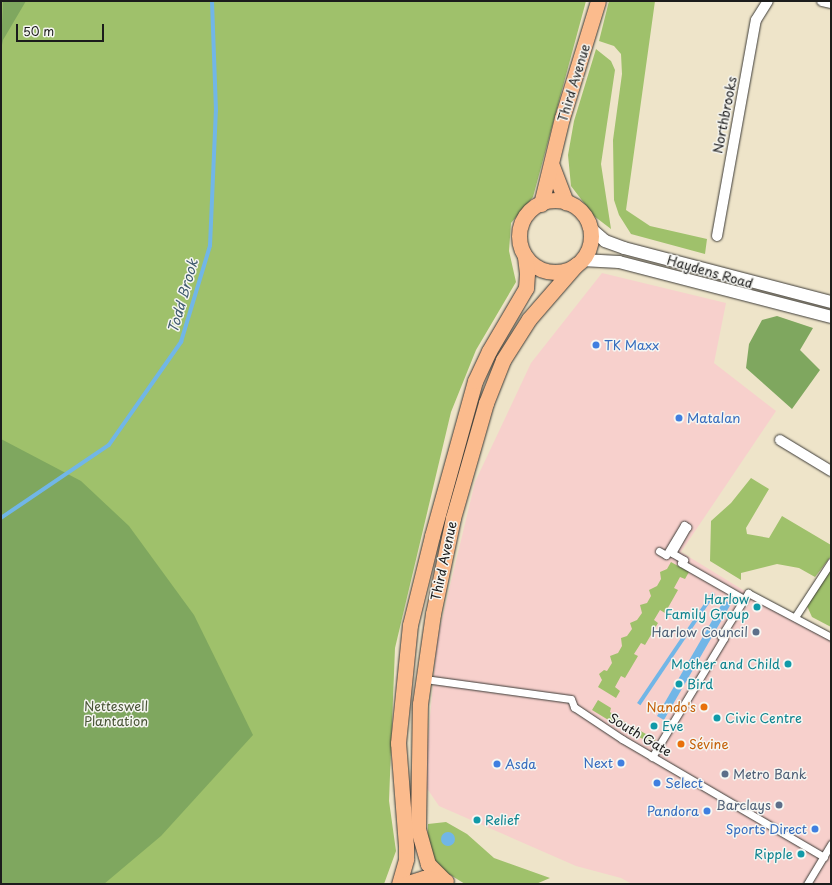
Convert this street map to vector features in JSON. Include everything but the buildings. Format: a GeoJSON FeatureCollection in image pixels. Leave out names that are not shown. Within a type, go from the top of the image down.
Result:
{"type":"FeatureCollection","features":[{"type":"Feature","properties":{"kind":"main road","name":"Third Avenue"},"geometry":{"type":"LineString","coordinates":[[541,204],[552,166],[562,118],[598,1]]}},
{"type":"Feature","properties":{"kind":"main road"},"geometry":{"type":"LineString","coordinates":[[552,166],[566,202]]}},
{"type":"Feature","properties":{"kind":"main road"},"geometry":{"type":"LineString","coordinates":[[549,201],[566,202],[576,208],[589,227],[589,247],[579,263],[554,272],[543,270],[525,256],[520,246],[520,226],[532,209],[541,204],[549,201]]}},
{"type":"Feature","properties":{"kind":"main road","name":"Third Avenue"},"geometry":{"type":"LineString","coordinates":[[399,884],[406,859],[406,846],[398,743],[410,625],[432,536],[476,381],[489,351],[526,288],[527,273],[525,256]]}},
{"type":"Feature","properties":{"kind":"main road","name":"Third Avenue"},"geometry":{"type":"LineString","coordinates":[[449,882],[428,864],[418,828],[420,704],[433,614],[453,518],[486,403],[503,360],[529,319],[555,292],[579,263]]}},
{"type":"Feature","properties":{"kind":"main road"},"geometry":{"type":"LineString","coordinates":[[405,884],[424,878],[449,882]]}},
{"type":"Feature","properties":{"kind":"street","name":"Northbrooks"},"geometry":{"type":"LineString","coordinates":[[717,236],[756,20],[768,1]]}},
{"type":"Feature","properties":{"kind":"street"},"geometry":{"type":"LineString","coordinates":[[822,1],[831,3]]}},
{"type":"Feature","properties":{"kind":"street","name":"Haydens Road"},"geometry":{"type":"LineString","coordinates":[[589,227],[606,241],[624,248],[831,302]]}},
{"type":"Feature","properties":{"kind":"street","name":"Haydens Road"},"geometry":{"type":"LineString","coordinates":[[579,263],[619,262],[831,317]]}},
{"type":"Feature","properties":{"kind":"street"},"geometry":{"type":"LineString","coordinates":[[780,440],[831,471]]}},
{"type":"Feature","properties":{"kind":"street"},"geometry":{"type":"LineString","coordinates":[[659,551],[666,555],[684,525],[687,527],[672,553],[684,560],[681,563],[746,596],[795,617],[831,637]]}},
{"type":"Feature","properties":{"kind":"street"},"geometry":{"type":"LineString","coordinates":[[795,617],[831,562]]}},
{"type":"Feature","properties":{"kind":"street"},"geometry":{"type":"LineString","coordinates":[[652,757],[724,638],[721,636],[746,596]]}},
{"type":"Feature","properties":{"kind":"street","name":"South Gate"},"geometry":{"type":"LineString","coordinates":[[432,680],[571,700],[574,707],[584,715],[652,757],[824,857]]}},
{"type":"Feature","properties":{"kind":"street"},"geometry":{"type":"LineString","coordinates":[[807,884],[831,844]]}},
{"type":"Feature","properties":{"kind":"shaded area"},"geometry":{"type":"Polygon","coordinates":[[[602,273],[726,303],[714,363],[776,411],[681,552],[748,593],[831,636],[831,884],[632,884],[621,878],[576,866],[439,806],[424,784],[437,640],[475,482],[531,363],[602,273]]]}},
{"type":"Feature","properties":{"kind":"green space"},"geometry":{"type":"Polygon","coordinates":[[[1,1],[586,1],[533,197],[511,223],[509,251],[516,282],[476,350],[451,412],[395,648],[389,801],[396,851],[384,884],[104,884],[1,446],[1,1]]]}},
{"type":"Feature","properties":{"kind":"green space"},"geometry":{"type":"Polygon","coordinates":[[[3,1],[26,1],[3,40],[1,50],[3,1]]]}},
{"type":"Feature","properties":{"kind":"green space"},"geometry":{"type":"Polygon","coordinates":[[[609,1],[655,1],[626,210],[650,226],[707,239],[705,254],[631,234],[619,215],[614,200],[613,140],[622,74],[621,54],[614,46],[599,41],[609,1]]]}},
{"type":"Feature","properties":{"kind":"green space"},"geometry":{"type":"Polygon","coordinates":[[[596,49],[611,61],[615,70],[601,164],[611,229],[594,216],[571,186],[568,155],[574,121],[596,49]]]}},
{"type":"Feature","properties":{"kind":"green space"},"geometry":{"type":"Polygon","coordinates":[[[777,316],[813,328],[800,350],[820,370],[792,409],[746,368],[749,344],[762,320],[777,316]]]}},
{"type":"Feature","properties":{"kind":"green space","name":"Netteswell Plantation"},"geometry":{"type":"Polygon","coordinates":[[[1,439],[81,481],[129,526],[194,615],[253,735],[161,836],[104,884],[1,884],[1,439]]]}},
{"type":"Feature","properties":{"kind":"green space"},"geometry":{"type":"Polygon","coordinates":[[[751,478],[769,489],[746,528],[747,534],[769,538],[782,516],[831,545],[831,556],[815,577],[799,568],[777,564],[741,573],[741,580],[710,561],[711,521],[731,503],[751,478]]]}},
{"type":"Feature","properties":{"kind":"green space"},"geometry":{"type":"Polygon","coordinates":[[[671,562],[689,572],[685,579],[680,577],[674,588],[678,590],[665,613],[660,610],[654,620],[658,623],[645,645],[641,643],[634,654],[638,656],[625,678],[621,676],[615,687],[620,691],[616,698],[598,687],[602,680],[599,674],[604,670],[607,671],[612,663],[610,656],[618,653],[622,646],[621,638],[627,636],[632,629],[630,623],[637,620],[642,613],[640,605],[647,603],[651,596],[649,590],[657,586],[661,579],[660,572],[667,569],[671,562]]]}},
{"type":"Feature","properties":{"kind":"green space"},"geometry":{"type":"Polygon","coordinates":[[[831,568],[831,627],[812,617],[807,606],[831,568]]]}},
{"type":"Feature","properties":{"kind":"green space"},"geometry":{"type":"Polygon","coordinates":[[[598,700],[611,708],[610,712],[626,723],[623,729],[592,710],[598,700]]]}},
{"type":"Feature","properties":{"kind":"green space"},"geometry":{"type":"Polygon","coordinates":[[[634,727],[656,740],[650,743],[630,732],[634,727]]]}},
{"type":"Feature","properties":{"kind":"green space"},"geometry":{"type":"Polygon","coordinates":[[[446,822],[467,834],[494,858],[550,878],[536,884],[465,884],[444,871],[427,851],[428,824],[446,822]]]}},
{"type":"Feature","properties":{"kind":"water"},"geometry":{"type":"Polygon","coordinates":[[[712,592],[715,594],[640,705],[637,703],[712,592]]]}},
{"type":"Feature","properties":{"kind":"water"},"geometry":{"type":"Polygon","coordinates":[[[724,600],[731,604],[664,720],[657,716],[724,600]]]}},
{"type":"Feature","properties":{"kind":"water"},"geometry":{"type":"Polygon","coordinates":[[[445,832],[451,832],[455,836],[455,842],[451,846],[445,846],[441,842],[441,836],[445,832]]]}},
{"type":"Feature","properties":{"kind":"waterway","name":"Todd Brook"},"geometry":{"type":"LineString","coordinates":[[1,518],[109,445],[181,342],[210,246],[216,111],[212,1]]}},
{"type":"Feature","properties":{"kind":"place","name":"TK Maxx"},"geometry":{"type":"Point","coordinates":[596,345]}},
{"type":"Feature","properties":{"kind":"place","name":"Matalan"},"geometry":{"type":"Point","coordinates":[679,418]}},
{"type":"Feature","properties":{"kind":"place","name":"Harlow Family Group"},"geometry":{"type":"Point","coordinates":[757,607]}},
{"type":"Feature","properties":{"kind":"place","name":"Harlow Council"},"geometry":{"type":"Point","coordinates":[756,632]}},
{"type":"Feature","properties":{"kind":"place","name":"Mother and Child"},"geometry":{"type":"Point","coordinates":[788,664]}},
{"type":"Feature","properties":{"kind":"place","name":"Bird"},"geometry":{"type":"Point","coordinates":[679,684]}},
{"type":"Feature","properties":{"kind":"place","name":"Nando's"},"geometry":{"type":"Point","coordinates":[704,707]}},
{"type":"Feature","properties":{"kind":"place","name":"Civic Centre"},"geometry":{"type":"Point","coordinates":[717,718]}},
{"type":"Feature","properties":{"kind":"place","name":"Eve"},"geometry":{"type":"Point","coordinates":[654,726]}},
{"type":"Feature","properties":{"kind":"place","name":"Sévine"},"geometry":{"type":"Point","coordinates":[681,744]}},
{"type":"Feature","properties":{"kind":"place","name":"Next"},"geometry":{"type":"Point","coordinates":[621,763]}},
{"type":"Feature","properties":{"kind":"place","name":"Asda"},"geometry":{"type":"Point","coordinates":[497,764]}},
{"type":"Feature","properties":{"kind":"place","name":"Metro Bank"},"geometry":{"type":"Point","coordinates":[725,774]}},
{"type":"Feature","properties":{"kind":"place","name":"Select"},"geometry":{"type":"Point","coordinates":[657,783]}},
{"type":"Feature","properties":{"kind":"place","name":"Barclays"},"geometry":{"type":"Point","coordinates":[779,805]}},
{"type":"Feature","properties":{"kind":"place","name":"Pandora"},"geometry":{"type":"Point","coordinates":[707,811]}},
{"type":"Feature","properties":{"kind":"place","name":"Relief"},"geometry":{"type":"Point","coordinates":[477,820]}},
{"type":"Feature","properties":{"kind":"place","name":"Sports Direct"},"geometry":{"type":"Point","coordinates":[815,829]}},
{"type":"Feature","properties":{"kind":"place","name":"Ripple"},"geometry":{"type":"Point","coordinates":[801,854]}}]}
